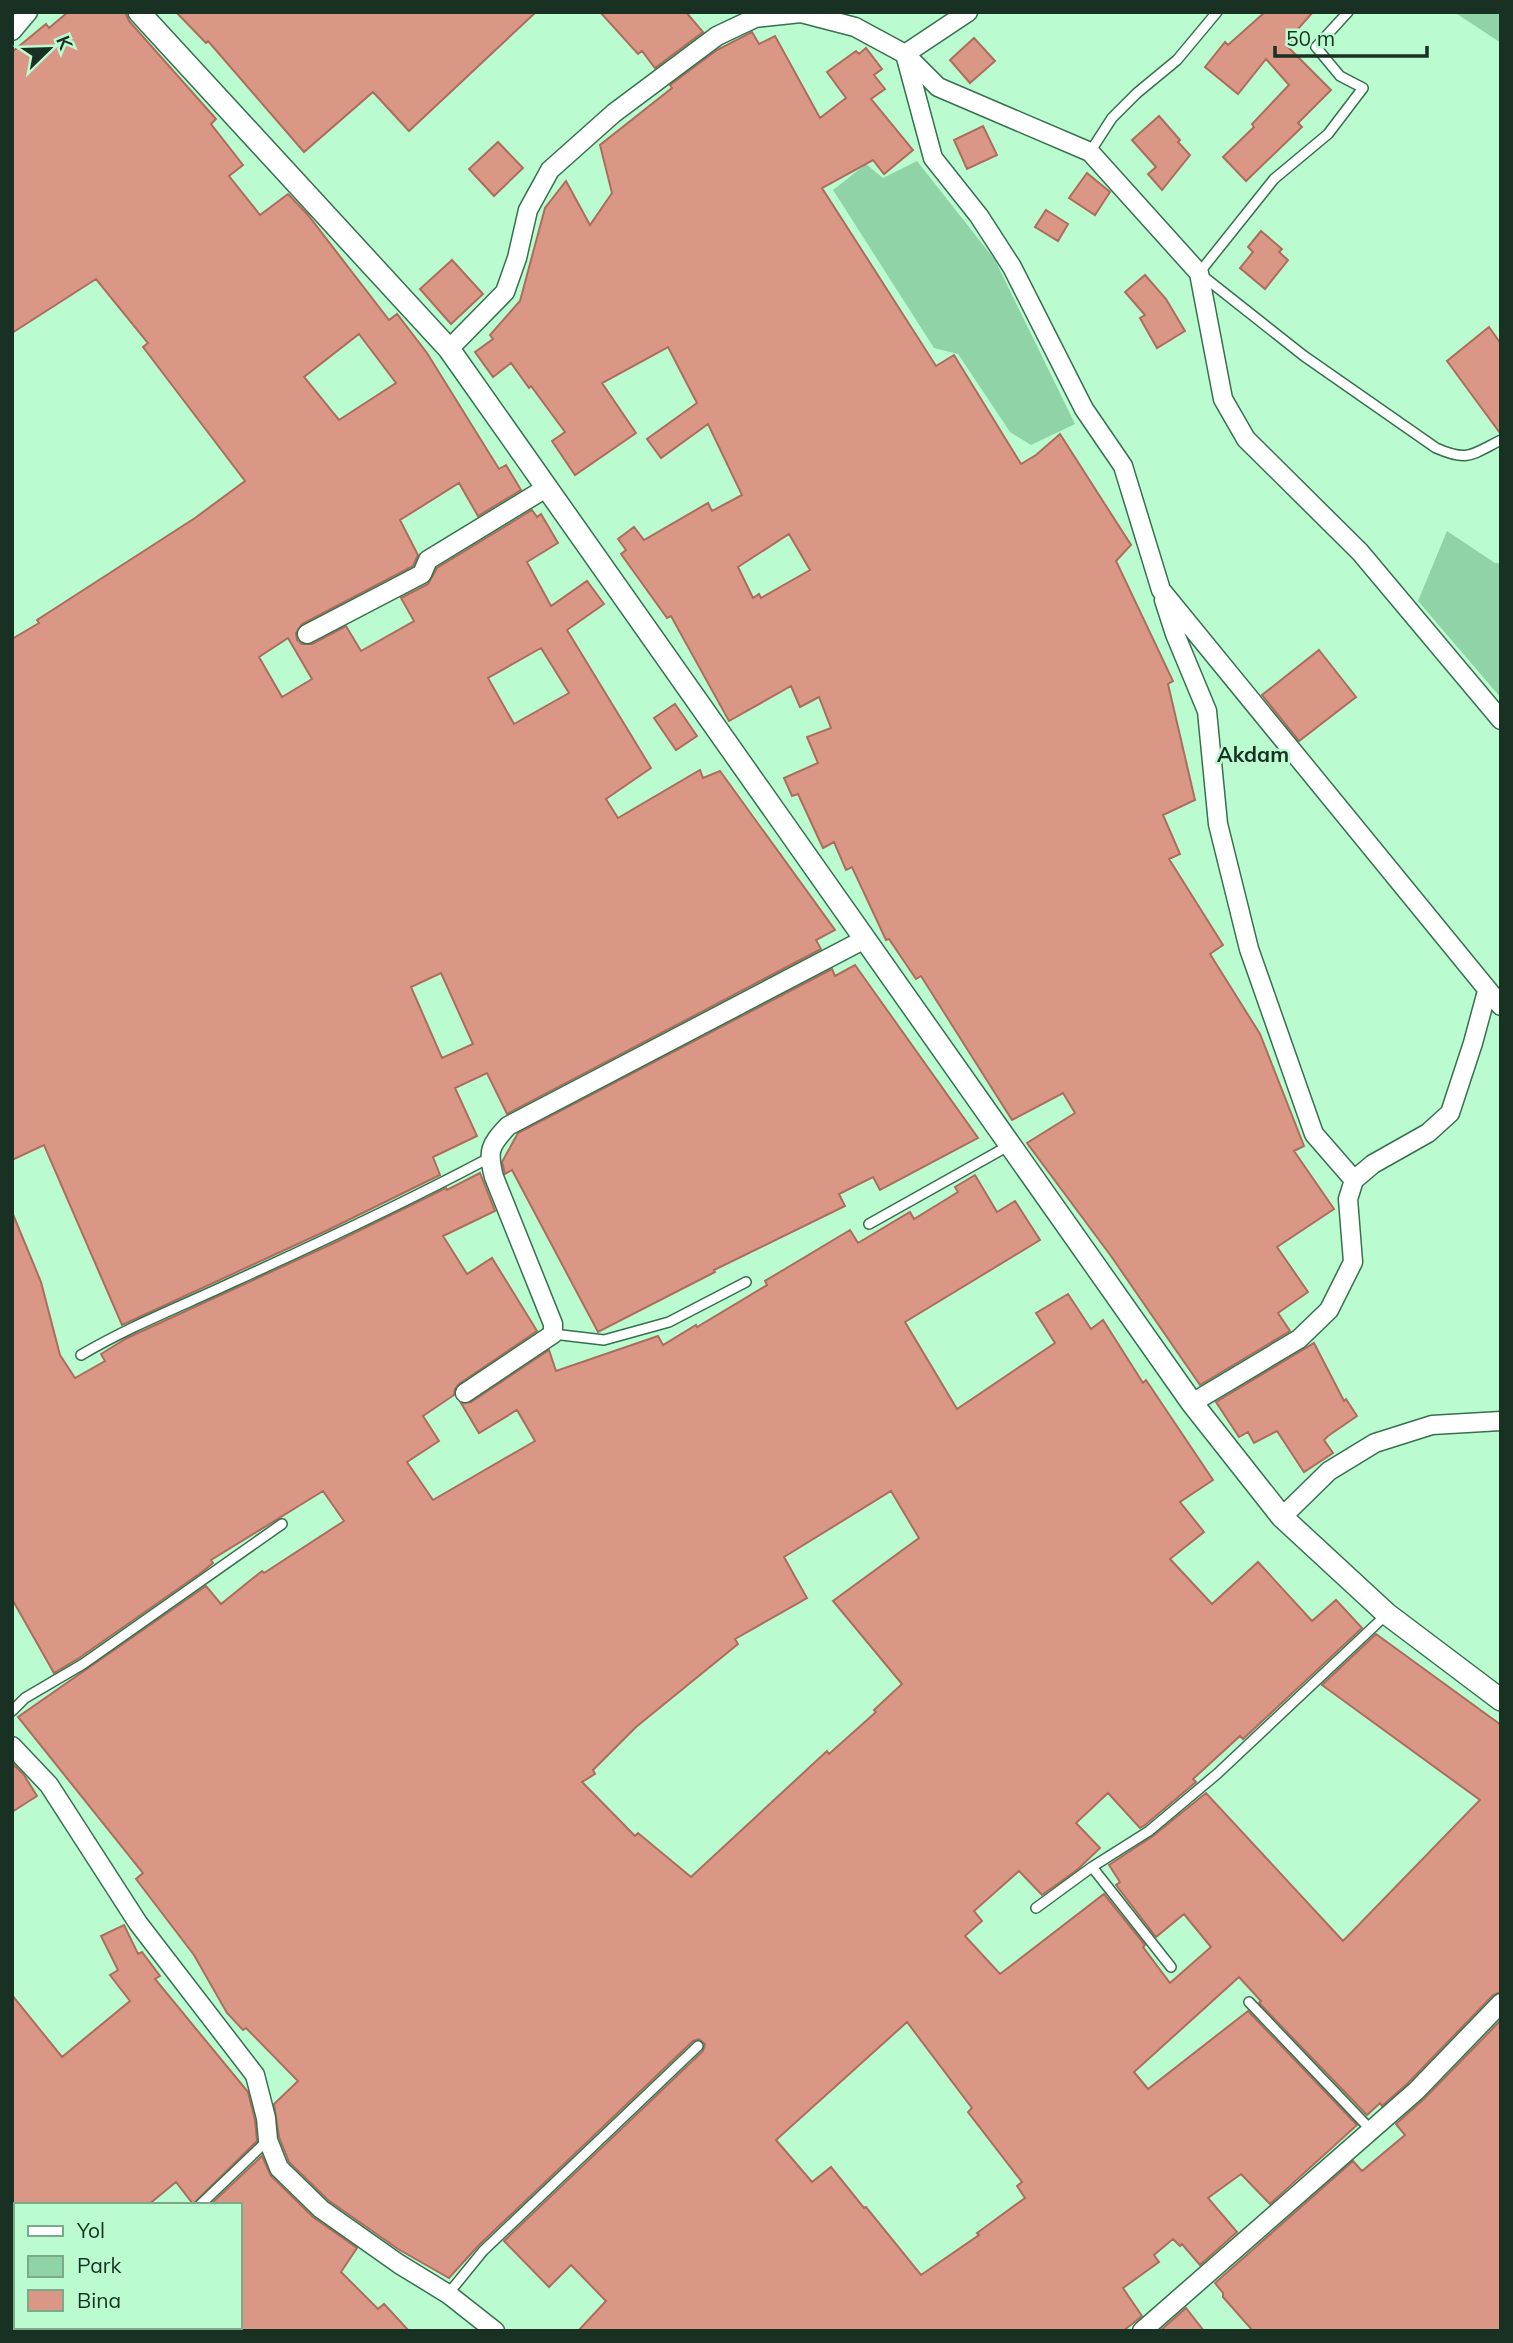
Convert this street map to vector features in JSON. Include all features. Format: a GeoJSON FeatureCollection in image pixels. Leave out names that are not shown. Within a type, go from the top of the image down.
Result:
{"type":"FeatureCollection","features":[{"type":"Feature","properties":{"kind":"street"},"geometry":{"type":"LineString","coordinates":[[12,31],[28,12]]}},
{"type":"Feature","properties":{"kind":"street"},"geometry":{"type":"LineString","coordinates":[[138,12],[449,349],[1192,1403],[1282,1517],[1387,1614],[1501,1700]]}},
{"type":"Feature","properties":{"kind":"street"},"geometry":{"type":"LineString","coordinates":[[905,54],[968,12]]}},
{"type":"Feature","properties":{"kind":"street"},"geometry":{"type":"LineString","coordinates":[[449,349],[505,292],[517,258],[528,210],[550,170],[614,113],[717,36],[755,18],[800,13],[855,27],[905,54],[938,87],[1090,152],[1199,273],[1223,399],[1246,439],[1360,552],[1501,720]]}},
{"type":"Feature","properties":{"kind":"street"},"geometry":{"type":"LineString","coordinates":[[905,54],[933,158],[979,216],[1012,267],[1084,409],[1123,466],[1175,634],[1207,711],[1218,824],[1250,949],[1314,1134],[1354,1180]]}},
{"type":"Feature","properties":{"kind":"street"},"geometry":{"type":"LineString","coordinates":[[307,634],[422,574],[428,560],[546,488]]}},
{"type":"Feature","properties":{"kind":"street"},"geometry":{"type":"LineString","coordinates":[[1161,590],[1501,1006]]}},
{"type":"Feature","properties":{"kind":"street"},"geometry":{"type":"LineString","coordinates":[[465,1393],[553,1334],[553,1324],[494,1177],[489,1158],[493,1142],[508,1126],[864,939]]}},
{"type":"Feature","properties":{"kind":"street"},"geometry":{"type":"LineString","coordinates":[[1192,1403],[1298,1339],[1329,1310],[1353,1262],[1348,1199],[1354,1180],[1373,1164],[1428,1133],[1450,1112],[1487,991]]}},
{"type":"Feature","properties":{"kind":"street"},"geometry":{"type":"LineString","coordinates":[[1282,1517],[1329,1471],[1376,1443],[1432,1425],[1501,1421]]}},
{"type":"Feature","properties":{"kind":"street"},"geometry":{"type":"LineString","coordinates":[[12,1746],[49,1785],[138,1923],[255,2075],[266,2118],[268,2140],[279,2168],[321,2210],[448,2294],[495,2331]]}},
{"type":"Feature","properties":{"kind":"street"},"geometry":{"type":"LineString","coordinates":[[1147,2329],[1416,2091],[1501,2003]]}},
{"type":"Feature","properties":{"kind":"lane"},"geometry":{"type":"LineString","coordinates":[[1090,152],[1112,118],[1177,60],[1217,12]]}},
{"type":"Feature","properties":{"kind":"lane"},"geometry":{"type":"LineString","coordinates":[[1348,12],[1316,47],[1340,76],[1363,88],[1328,134],[1274,179],[1199,273],[1304,356],[1436,447],[1455,456],[1469,457],[1501,440]]}},
{"type":"Feature","properties":{"kind":"lane"},"geometry":{"type":"LineString","coordinates":[[869,1224],[1010,1145]]}},
{"type":"Feature","properties":{"kind":"lane"},"geometry":{"type":"LineString","coordinates":[[81,1355],[121,1331],[234,1282],[408,1200],[489,1158]]}},
{"type":"Feature","properties":{"kind":"lane"},"geometry":{"type":"LineString","coordinates":[[553,1334],[604,1340],[669,1322],[746,1282]]}},
{"type":"Feature","properties":{"kind":"lane"},"geometry":{"type":"LineString","coordinates":[[12,1711],[25,1698],[83,1664],[282,1524]]}},
{"type":"Feature","properties":{"kind":"lane"},"geometry":{"type":"LineString","coordinates":[[1036,1908],[1091,1867],[1149,1831],[1217,1774],[1387,1614]]}},
{"type":"Feature","properties":{"kind":"lane"},"geometry":{"type":"LineString","coordinates":[[1091,1867],[1171,1967]]}},
{"type":"Feature","properties":{"kind":"lane"},"geometry":{"type":"LineString","coordinates":[[1249,2002],[1371,2130]]}},
{"type":"Feature","properties":{"kind":"lane"},"geometry":{"type":"LineString","coordinates":[[448,2294],[483,2251],[698,2046]]}},
{"type":"Feature","properties":{"kind":"lane"},"geometry":{"type":"LineString","coordinates":[[202,2203],[268,2140]]}},
{"type":"Feature","properties":{"kind":"green space"},"geometry":{"type":"Polygon","coordinates":[[[1454,12],[1501,12],[1501,43],[1454,12]]]}},
{"type":"Feature","properties":{"kind":"green space"},"geometry":{"type":"Polygon","coordinates":[[[917,161],[995,260],[1075,424],[1031,445],[1010,432],[958,354],[934,348],[833,190],[866,164],[883,178],[917,161]]]}},
{"type":"Feature","properties":{"kind":"green space"},"geometry":{"type":"Polygon","coordinates":[[[1447,531],[1495,563],[1501,563],[1501,698],[1418,601],[1447,531]]]}},
{"type":"Feature","properties":{"kind":"building"},"geometry":{"type":"Polygon","coordinates":[[[68,12],[125,12],[129,21],[216,119],[211,124],[243,165],[229,176],[260,215],[288,194],[308,215],[389,320],[397,314],[427,353],[499,469],[506,465],[521,490],[478,516],[459,483],[400,520],[418,555],[413,566],[302,624],[296,633],[297,640],[302,644],[312,644],[346,626],[361,651],[414,621],[401,598],[428,584],[437,568],[532,510],[537,517],[541,514],[558,543],[527,562],[551,606],[587,581],[604,604],[567,630],[651,768],[606,799],[618,818],[700,770],[703,778],[720,771],[835,930],[816,940],[821,949],[507,1114],[487,1073],[455,1088],[477,1136],[433,1157],[440,1175],[122,1325],[44,1145],[12,1160],[12,639],[195,518],[245,481],[143,347],[148,343],[96,279],[12,333],[12,52],[46,24],[49,28],[68,12]],[[359,334],[304,377],[339,420],[396,383],[359,334]],[[288,638],[259,657],[282,697],[312,679],[288,638]],[[541,648],[488,678],[514,724],[569,693],[541,648]],[[441,973],[411,987],[442,1058],[473,1044],[441,973]]]}},
{"type":"Feature","properties":{"kind":"building"},"geometry":{"type":"Polygon","coordinates":[[[176,12],[536,12],[409,131],[373,92],[304,152],[208,41],[206,43],[176,12]]]}},
{"type":"Feature","properties":{"kind":"building"},"geometry":{"type":"Polygon","coordinates":[[[600,12],[686,12],[703,32],[655,68],[642,51],[638,54],[600,12]]]}},
{"type":"Feature","properties":{"kind":"building"},"geometry":{"type":"Polygon","coordinates":[[[1265,12],[1313,12],[1289,39],[1292,43],[1288,47],[1331,90],[1298,123],[1302,127],[1246,181],[1223,157],[1254,127],[1252,124],[1289,85],[1266,59],[1238,94],[1205,67],[1225,42],[1228,45],[1265,12]]]}},
{"type":"Feature","properties":{"kind":"building"},"geometry":{"type":"Polygon","coordinates":[[[752,32],[759,44],[775,36],[820,118],[846,98],[827,72],[856,51],[859,54],[866,48],[882,69],[874,75],[885,89],[871,99],[913,150],[884,174],[873,160],[822,188],[936,366],[954,355],[1021,464],[1060,434],[1131,545],[1116,561],[1173,681],[1168,684],[1195,800],[1163,815],[1180,854],[1169,859],[1223,945],[1210,954],[1260,1034],[1304,1146],[1294,1151],[1334,1209],[1277,1247],[1308,1292],[1278,1313],[1290,1331],[1200,1385],[1111,1256],[1027,1143],[1075,1113],[1063,1093],[1012,1120],[921,976],[916,979],[889,939],[886,940],[852,867],[846,870],[834,842],[823,848],[798,794],[792,796],[784,778],[818,763],[807,737],[831,728],[819,697],[800,707],[791,686],[729,721],[671,616],[667,618],[621,554],[626,550],[618,539],[634,527],[644,540],[708,503],[712,511],[742,495],[708,424],[661,458],[647,439],[697,403],[668,347],[602,383],[636,433],[575,475],[552,441],[565,432],[531,386],[529,388],[511,363],[493,377],[475,352],[493,339],[490,335],[520,301],[545,208],[566,181],[590,225],[612,193],[600,145],[672,88],[670,85],[717,50],[752,32]],[[789,534],[738,567],[753,598],[759,594],[761,598],[810,570],[789,534]]]}},
{"type":"Feature","properties":{"kind":"building"},"geometry":{"type":"Polygon","coordinates":[[[974,38],[995,61],[970,83],[950,60],[974,38]]]}},
{"type":"Feature","properties":{"kind":"building"},"geometry":{"type":"Polygon","coordinates":[[[1159,116],[1190,155],[1162,190],[1148,174],[1156,167],[1132,140],[1159,116]]]}},
{"type":"Feature","properties":{"kind":"building"},"geometry":{"type":"Polygon","coordinates":[[[983,126],[997,155],[967,169],[954,140],[983,126]]]}},
{"type":"Feature","properties":{"kind":"building"},"geometry":{"type":"Polygon","coordinates":[[[498,142],[523,168],[494,196],[469,169],[498,142]]]}},
{"type":"Feature","properties":{"kind":"building"},"geometry":{"type":"Polygon","coordinates":[[[1087,173],[1110,192],[1095,215],[1069,198],[1087,173]]]}},
{"type":"Feature","properties":{"kind":"building"},"geometry":{"type":"Polygon","coordinates":[[[1046,210],[1068,224],[1058,241],[1035,227],[1046,210]]]}},
{"type":"Feature","properties":{"kind":"building"},"geometry":{"type":"Polygon","coordinates":[[[1261,231],[1282,249],[1279,252],[1288,260],[1265,289],[1240,268],[1253,252],[1248,247],[1261,231]]]}},
{"type":"Feature","properties":{"kind":"building"},"geometry":{"type":"Polygon","coordinates":[[[452,260],[483,294],[451,324],[420,289],[452,260]]]}},
{"type":"Feature","properties":{"kind":"building"},"geometry":{"type":"Polygon","coordinates":[[[1145,275],[1166,299],[1185,331],[1157,348],[1140,318],[1145,315],[1125,292],[1145,275]]]}},
{"type":"Feature","properties":{"kind":"building"},"geometry":{"type":"Polygon","coordinates":[[[1489,327],[1501,344],[1500,433],[1447,361],[1489,327]]]}},
{"type":"Feature","properties":{"kind":"building"},"geometry":{"type":"Polygon","coordinates":[[[1319,650],[1356,697],[1299,741],[1262,695],[1319,650]]]}},
{"type":"Feature","properties":{"kind":"building"},"geometry":{"type":"Polygon","coordinates":[[[675,704],[697,736],[676,750],[654,718],[675,704]]]}},
{"type":"Feature","properties":{"kind":"building"},"geometry":{"type":"Polygon","coordinates":[[[855,965],[978,1138],[880,1190],[873,1177],[839,1194],[845,1206],[714,1270],[715,1272],[598,1332],[512,1170],[505,1174],[502,1162],[518,1133],[832,969],[835,976],[855,965]]]}},
{"type":"Feature","properties":{"kind":"building"},"geometry":{"type":"Polygon","coordinates":[[[480,1173],[495,1211],[443,1236],[467,1274],[492,1258],[537,1331],[459,1384],[454,1395],[423,1416],[439,1441],[407,1462],[433,1500],[535,1441],[517,1410],[479,1433],[461,1403],[471,1402],[549,1350],[556,1371],[658,1336],[663,1345],[767,1285],[765,1281],[850,1230],[858,1243],[910,1212],[914,1219],[958,1192],[955,1187],[975,1175],[997,1212],[1015,1201],[1040,1240],[905,1322],[957,1409],[1055,1343],[1036,1313],[1068,1294],[1091,1329],[1103,1320],[1143,1383],[1146,1380],[1213,1480],[1180,1502],[1204,1532],[1170,1559],[1212,1604],[1258,1562],[1312,1621],[1336,1600],[1362,1628],[1243,1739],[1240,1736],[1193,1779],[1196,1782],[1145,1825],[1140,1828],[1108,1793],[1076,1823],[1100,1848],[1077,1870],[1042,1895],[1019,1871],[974,1911],[982,1921],[965,1936],[1000,1974],[1104,1894],[1145,1945],[1143,1947],[1170,1983],[1211,1947],[1184,1914],[1156,1937],[1116,1885],[1120,1882],[1109,1865],[1153,1836],[1206,1793],[1343,1941],[1480,1800],[1322,1685],[1376,1634],[1501,1725],[1501,1992],[1493,1995],[1408,2083],[1382,2106],[1380,2103],[1367,2115],[1259,2003],[1261,2001],[1239,1977],[1134,2072],[1148,2089],[1248,2011],[1357,2125],[1270,2204],[1241,2174],[1208,2198],[1237,2232],[1200,2265],[1182,2244],[1180,2246],[1173,2239],[1154,2255],[1159,2262],[1123,2288],[1142,2316],[1123,2331],[578,2331],[606,2301],[571,2265],[549,2287],[504,2241],[703,2051],[705,2044],[699,2039],[693,2041],[478,2246],[449,2278],[398,2249],[328,2200],[289,2162],[279,2137],[274,2104],[298,2081],[246,2028],[243,2030],[227,2013],[194,1955],[136,1879],[143,1873],[18,1717],[206,1586],[221,1604],[262,1571],[264,1573],[344,1521],[323,1491],[211,1560],[213,1563],[202,1572],[54,1673],[12,1599],[12,1212],[41,1282],[60,1355],[75,1378],[105,1361],[101,1354],[127,1338],[334,1243],[446,1188],[447,1190],[480,1173]],[[891,1491],[784,1557],[807,1598],[735,1639],[738,1644],[636,1727],[593,1770],[595,1774],[582,1782],[635,1836],[638,1833],[691,1877],[827,1751],[829,1754],[876,1712],[874,1710],[902,1684],[833,1601],[919,1538],[891,1491]],[[907,2022],[776,2140],[812,2182],[831,2167],[921,2275],[979,2235],[977,2233],[1025,2198],[1017,2186],[1022,2182],[968,2112],[972,2108],[907,2022]]]}},
{"type":"Feature","properties":{"kind":"building"},"geometry":{"type":"Polygon","coordinates":[[[1314,1343],[1344,1401],[1346,1399],[1357,1416],[1324,1440],[1333,1453],[1304,1472],[1277,1431],[1254,1443],[1248,1432],[1239,1437],[1216,1402],[1314,1343]]]}},
{"type":"Feature","properties":{"kind":"building"},"geometry":{"type":"Polygon","coordinates":[[[12,1763],[24,1775],[37,1796],[12,1812],[12,1763]]]}},
{"type":"Feature","properties":{"kind":"building"},"geometry":{"type":"Polygon","coordinates":[[[124,1925],[138,1954],[142,1952],[160,1976],[155,1979],[248,2092],[257,2141],[194,2203],[176,2182],[150,2203],[12,2205],[12,1995],[62,2057],[130,2001],[110,1975],[118,1970],[101,1936],[124,1925]]]}},
{"type":"Feature","properties":{"kind":"building"},"geometry":{"type":"Polygon","coordinates":[[[1501,2020],[1501,2331],[1253,2331],[1223,2297],[1215,2283],[1353,2161],[1362,2171],[1405,2135],[1396,2124],[1501,2020]]]}},
{"type":"Feature","properties":{"kind":"building"},"geometry":{"type":"Polygon","coordinates":[[[262,2156],[271,2176],[313,2217],[357,2248],[341,2272],[378,2309],[384,2304],[409,2331],[240,2331],[242,2203],[212,2203],[262,2156]]]}},
{"type":"Feature","properties":{"kind":"building"},"geometry":{"type":"Polygon","coordinates":[[[1186,2308],[1204,2331],[1160,2331],[1186,2308]]]}},
{"type":"Feature","properties":{"kind":"district","name":"Akdam"},"geometry":{"type":"Point","coordinates":[1253,754]}}]}
